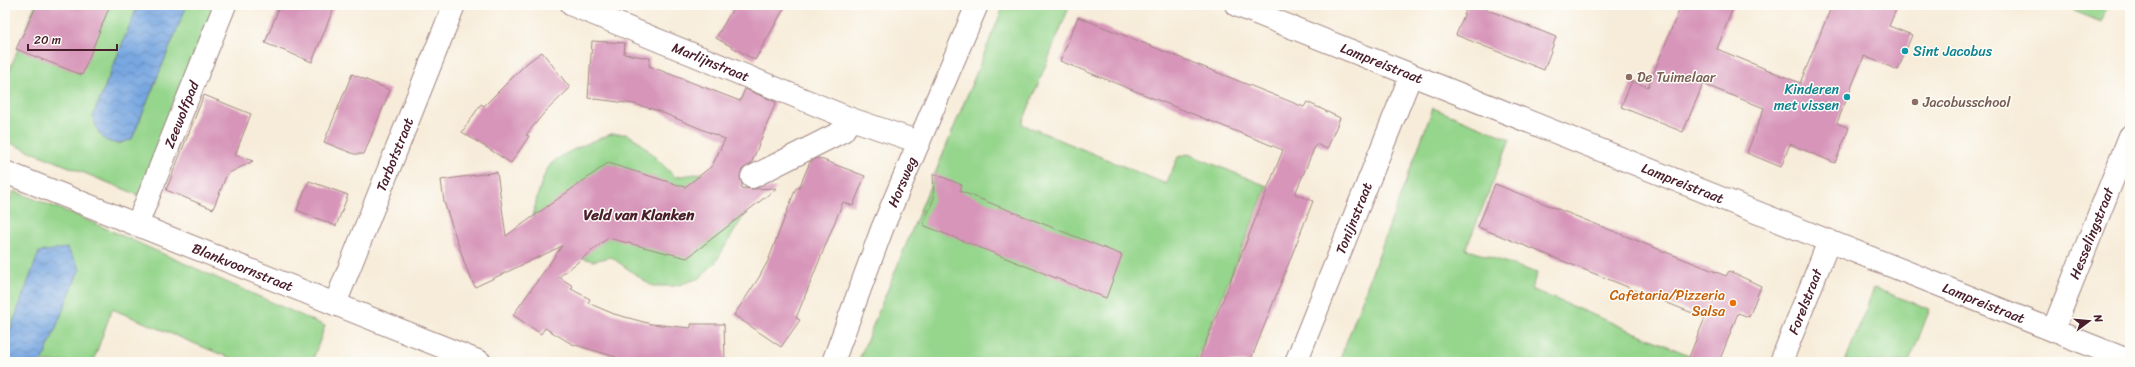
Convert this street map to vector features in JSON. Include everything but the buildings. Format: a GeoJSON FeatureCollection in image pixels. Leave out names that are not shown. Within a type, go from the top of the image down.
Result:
{"type":"FeatureCollection","features":[{"type":"Feature","properties":{"kind":"street","name":"Zeewolfpad"},"geometry":{"type":"LineString","coordinates":[[137,224],[225,5]]}},
{"type":"Feature","properties":{"kind":"street","name":"Tarbotstraat"},"geometry":{"type":"LineString","coordinates":[[335,304],[454,5]]}},
{"type":"Feature","properties":{"kind":"street","name":"Marlijnstraat"},"geometry":{"type":"LineString","coordinates":[[572,5],[851,119],[919,142]]}},
{"type":"Feature","properties":{"kind":"street","name":"Horsweg"},"geometry":{"type":"LineString","coordinates":[[833,362],[882,229],[977,5]]}},
{"type":"Feature","properties":{"kind":"street","name":"Lampreistraat"},"geometry":{"type":"LineString","coordinates":[[1236,5],[2130,361]]}},
{"type":"Feature","properties":{"kind":"street","name":"Tonijnstraat"},"geometry":{"type":"LineString","coordinates":[[1296,362],[1411,75]]}},
{"type":"Feature","properties":{"kind":"street"},"geometry":{"type":"LineString","coordinates":[[752,176],[843,131],[851,119]]}},
{"type":"Feature","properties":{"kind":"street","name":"Hesselingstraat"},"geometry":{"type":"LineString","coordinates":[[2053,330],[2130,136]]}},
{"type":"Feature","properties":{"kind":"street","name":"Blankvoornstraat"},"geometry":{"type":"LineString","coordinates":[[5,172],[480,362]]}},
{"type":"Feature","properties":{"kind":"street","name":"Forelstraat"},"geometry":{"type":"LineString","coordinates":[[1781,362],[1829,241]]}},
{"type":"Feature","properties":{"kind":"green space"},"geometry":{"type":"Polygon","coordinates":[[[35,5],[138,5],[93,116],[107,141],[119,144],[132,139],[187,5],[217,5],[141,196],[5,141],[5,82],[35,5]]]}},
{"type":"Feature","properties":{"kind":"green space"},"geometry":{"type":"Polygon","coordinates":[[[1004,5],[1070,5],[1022,124],[1166,184],[1178,157],[1188,154],[1267,186],[1196,362],[858,362],[1004,5]]]}},
{"type":"Feature","properties":{"kind":"green space"},"geometry":{"type":"Polygon","coordinates":[[[2076,5],[2108,5],[2101,22],[2074,11],[2076,5]]]}},
{"type":"Feature","properties":{"kind":"green space"},"geometry":{"type":"Polygon","coordinates":[[[1433,108],[1510,139],[1466,249],[1537,273],[1531,289],[1689,355],[1686,362],[1339,362],[1433,108]]]}},
{"type":"Feature","properties":{"kind":"green space"},"geometry":{"type":"Polygon","coordinates":[[[611,134],[627,134],[640,142],[675,177],[702,173],[746,212],[715,263],[700,278],[675,286],[652,286],[611,257],[593,261],[583,258],[533,217],[542,182],[551,164],[570,151],[611,134]]]}},
{"type":"Feature","properties":{"kind":"green space"},"geometry":{"type":"Polygon","coordinates":[[[14,191],[78,216],[325,326],[312,362],[239,362],[112,309],[93,362],[42,362],[80,268],[5,344],[5,212],[14,191]]]}},
{"type":"Feature","properties":{"kind":"green space"},"geometry":{"type":"Polygon","coordinates":[[[1874,288],[1930,309],[1909,362],[1845,362],[1874,288]]]}},
{"type":"Feature","properties":{"kind":"water"},"geometry":{"type":"Polygon","coordinates":[[[138,5],[187,5],[132,139],[124,142],[110,142],[101,136],[93,116],[138,5]]]}},
{"type":"Feature","properties":{"kind":"water"},"geometry":{"type":"Polygon","coordinates":[[[67,248],[80,268],[42,362],[5,362],[5,344],[39,252],[67,248]]]}},
{"type":"Feature","properties":{"kind":"place","name":"Sint Jacobus"},"geometry":{"type":"Point","coordinates":[1905,51]}},
{"type":"Feature","properties":{"kind":"place","name":"De Tuimelaar"},"geometry":{"type":"Point","coordinates":[1629,77]}},
{"type":"Feature","properties":{"kind":"place","name":"Kinderen met vissen"},"geometry":{"type":"Point","coordinates":[1847,97]}},
{"type":"Feature","properties":{"kind":"place","name":"Jacobusschool"},"geometry":{"type":"Point","coordinates":[1915,102]}},
{"type":"Feature","properties":{"kind":"place","name":"Cafetaria/Pizzeria Salsa"},"geometry":{"type":"Point","coordinates":[1733,303]}},
{"type":"Feature","properties":{"kind":"district","name":"Veld van Klanken"},"geometry":{"type":"Point","coordinates":[639,215]}}]}
